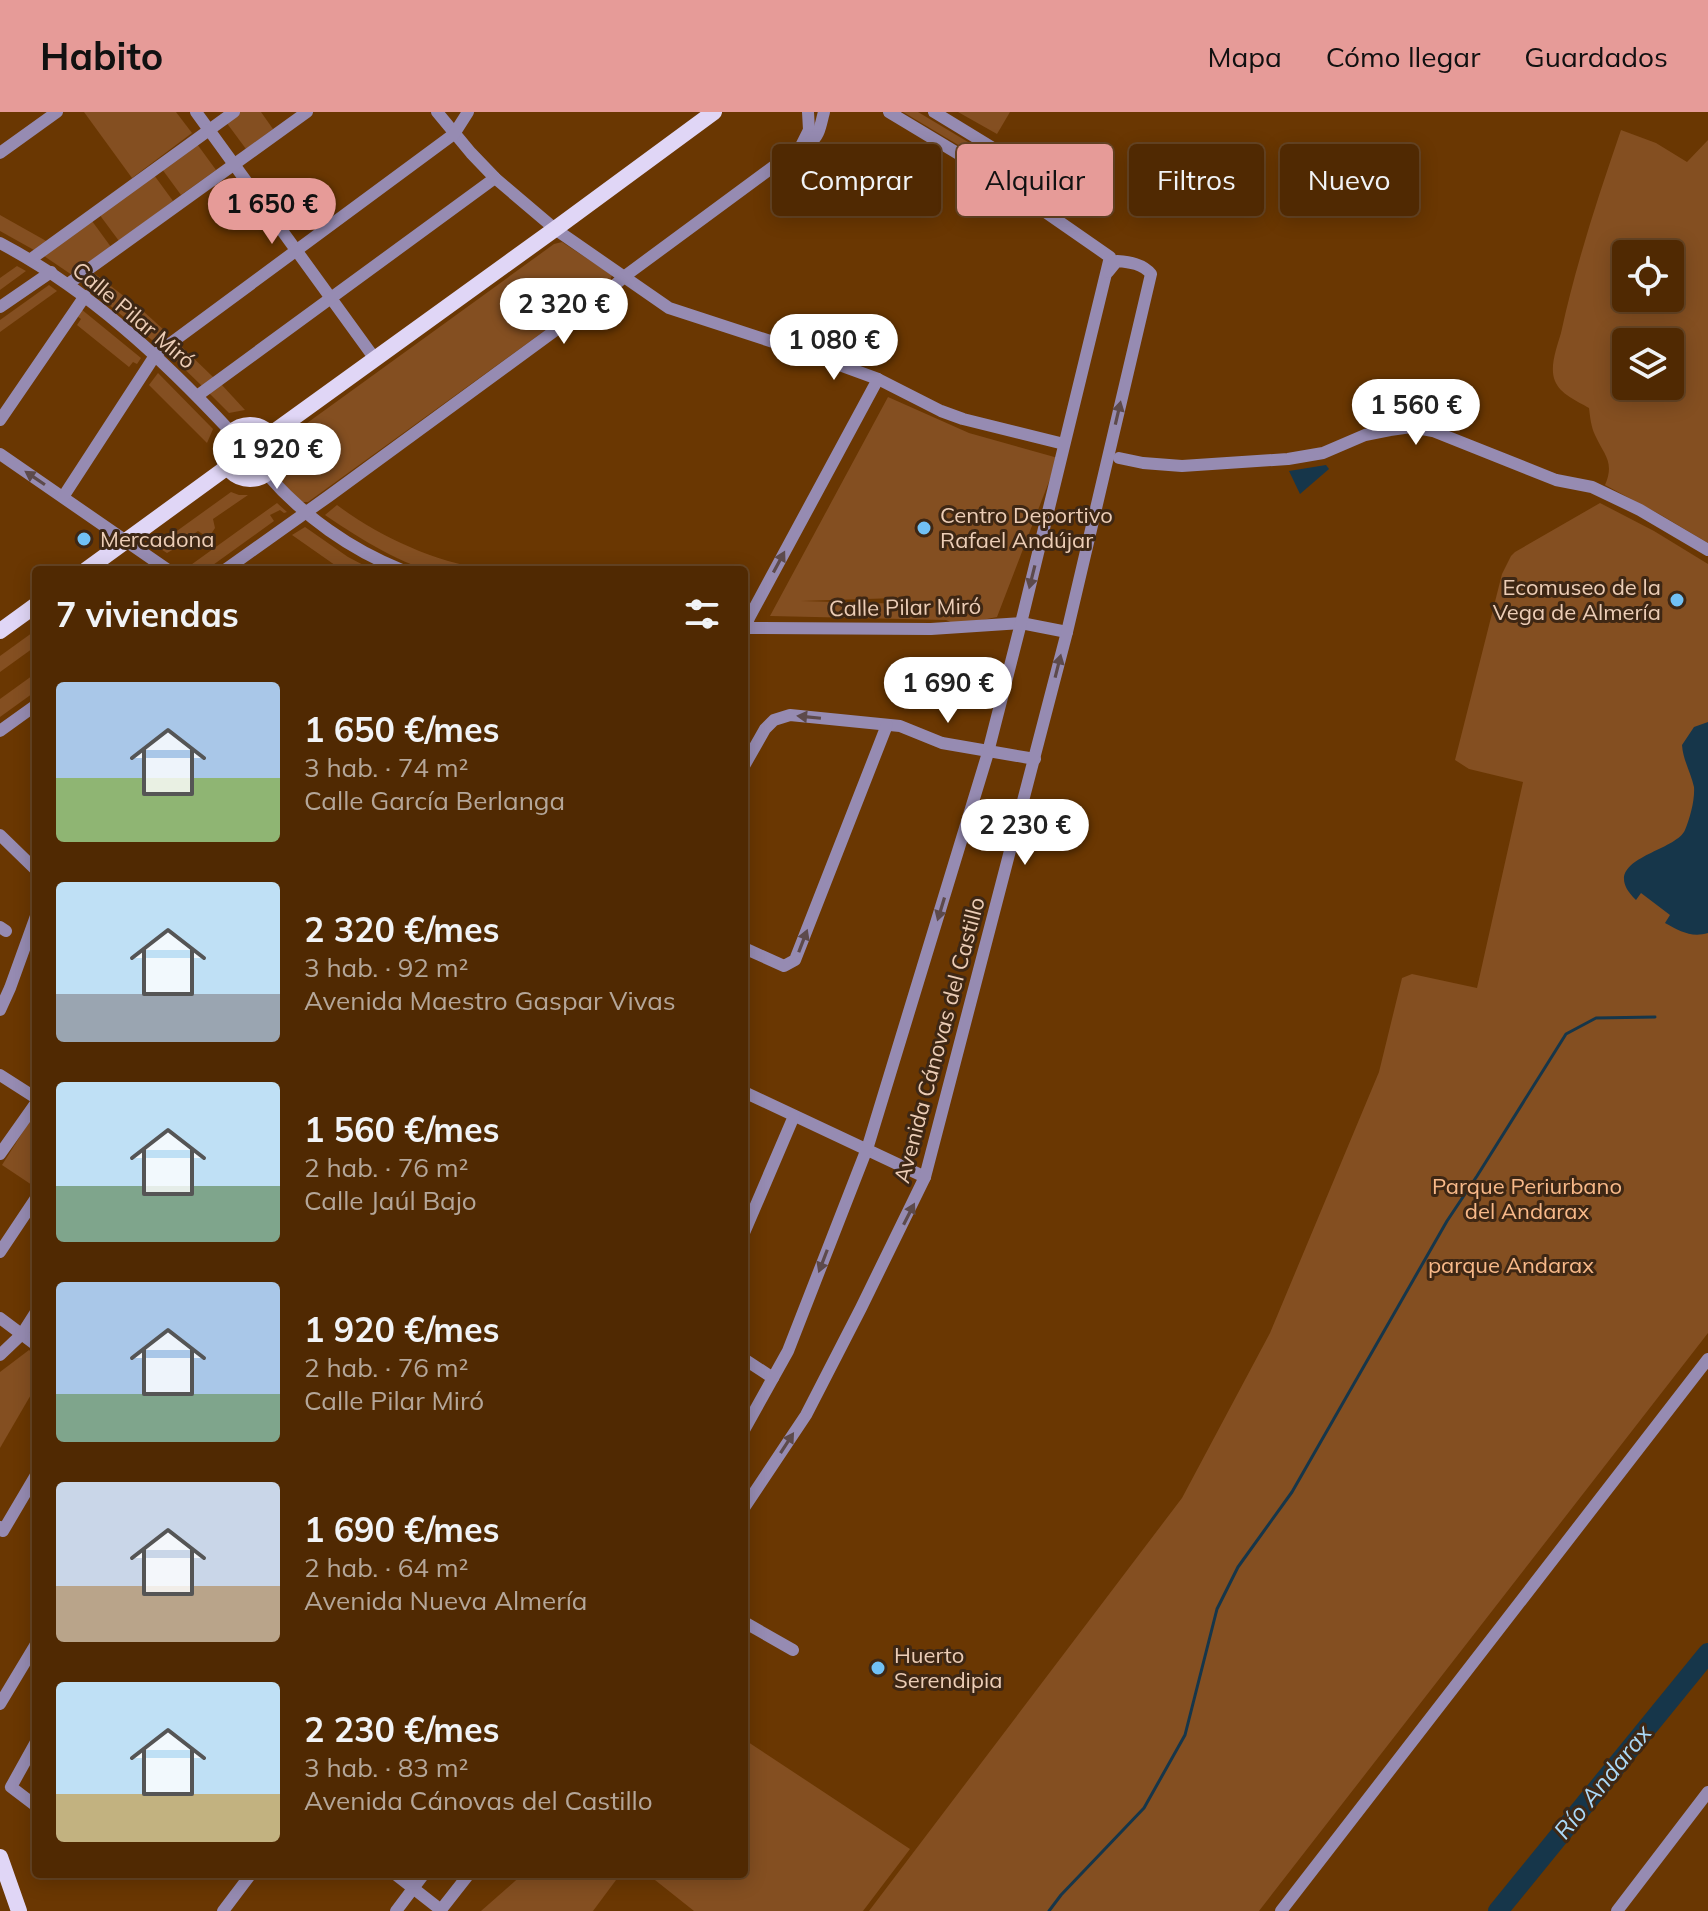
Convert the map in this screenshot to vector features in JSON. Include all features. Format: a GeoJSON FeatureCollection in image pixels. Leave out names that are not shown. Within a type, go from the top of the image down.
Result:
{"type":"FeatureCollection","features":[{"type":"Feature","properties":{"kind":"main road"},"geometry":{"type":"LineString","coordinates":[[271,434],[714,112]]}},
{"type":"Feature","properties":{"kind":"main road"},"geometry":{"type":"LineString","coordinates":[[250,425],[262,427],[271,434],[277,457],[267,474],[256,479],[243,478],[226,468],[222,450],[231,432],[250,425]]}},
{"type":"Feature","properties":{"kind":"main road"},"geometry":{"type":"LineString","coordinates":[[92,566],[226,468]]}},
{"type":"Feature","properties":{"kind":"main road"},"geometry":{"type":"LineString","coordinates":[[0,631],[32,608]]}},
{"type":"Feature","properties":{"kind":"main road"},"geometry":{"type":"LineString","coordinates":[[0,1857],[19,1911]]}},
{"type":"Feature","properties":{"kind":"street"},"geometry":{"type":"LineString","coordinates":[[0,153],[57,112]]}},
{"type":"Feature","properties":{"kind":"street"},"geometry":{"type":"LineString","coordinates":[[196,112],[375,359]]}},
{"type":"Feature","properties":{"kind":"street"},"geometry":{"type":"LineString","coordinates":[[31,259],[234,112]]}},
{"type":"Feature","properties":{"kind":"street"},"geometry":{"type":"LineString","coordinates":[[68,284],[307,112]]}},
{"type":"Feature","properties":{"kind":"street"},"geometry":{"type":"LineString","coordinates":[[437,112],[495,178],[555,229],[669,308],[878,379],[952,415],[1064,444]]}},
{"type":"Feature","properties":{"kind":"street"},"geometry":{"type":"LineString","coordinates":[[63,497],[156,354],[454,134],[468,112]]}},
{"type":"Feature","properties":{"kind":"street"},"geometry":{"type":"LineString","coordinates":[[801,144],[809,130],[808,112]]}},
{"type":"Feature","properties":{"kind":"street"},"geometry":{"type":"LineString","coordinates":[[809,144],[819,132],[824,112]]}},
{"type":"Feature","properties":{"kind":"street","name":"Avenida Cánovas del Castillo"},"geometry":{"type":"LineString","coordinates":[[748,1423],[788,1351],[867,1150],[988,751],[1110,257],[982,168],[889,112]]}},
{"type":"Feature","properties":{"kind":"street"},"geometry":{"type":"LineString","coordinates":[[934,112],[994,148],[1003,158],[1003,172],[1131,262]]}},
{"type":"Feature","properties":{"kind":"street"},"geometry":{"type":"LineString","coordinates":[[231,566],[605,294],[772,168]]}},
{"type":"Feature","properties":{"kind":"street"},"geometry":{"type":"LineString","coordinates":[[197,396],[495,178]]}},
{"type":"Feature","properties":{"kind":"street","name":"Calle Pilar Miró"},"geometry":{"type":"LineString","coordinates":[[0,243],[31,259],[85,296],[156,354],[231,432]]}},
{"type":"Feature","properties":{"kind":"street"},"geometry":{"type":"LineString","coordinates":[[1106,274],[1117,261],[1131,262]]}},
{"type":"Feature","properties":{"kind":"street","name":"Avenida Cánovas del Castillo"},"geometry":{"type":"LineString","coordinates":[[748,1502],[806,1415],[925,1177],[1067,632],[1151,274],[1131,262]]}},
{"type":"Feature","properties":{"kind":"street"},"geometry":{"type":"LineString","coordinates":[[0,307],[51,272]]}},
{"type":"Feature","properties":{"kind":"street"},"geometry":{"type":"LineString","coordinates":[[0,420],[85,296]]}},
{"type":"Feature","properties":{"kind":"street"},"geometry":{"type":"LineString","coordinates":[[748,621],[878,379]]}},
{"type":"Feature","properties":{"kind":"street"},"geometry":{"type":"LineString","coordinates":[[1119,458],[1182,466],[1288,459],[1323,453],[1365,435],[1411,427],[1433,431],[1556,480],[1592,487],[1640,510],[1708,550]]}},
{"type":"Feature","properties":{"kind":"street"},"geometry":{"type":"LineString","coordinates":[[0,454],[162,566]]}},
{"type":"Feature","properties":{"kind":"street"},"geometry":{"type":"LineString","coordinates":[[267,474],[306,512],[345,542],[385,566]]}},
{"type":"Feature","properties":{"kind":"street","name":"Calle Pilar Miró"},"geometry":{"type":"LineString","coordinates":[[748,629],[931,629],[1021,623],[1067,632]]}},
{"type":"Feature","properties":{"kind":"street"},"geometry":{"type":"LineString","coordinates":[[0,731],[32,708]]}},
{"type":"Feature","properties":{"kind":"street"},"geometry":{"type":"LineString","coordinates":[[748,759],[765,729],[774,720],[790,715],[900,726],[942,743],[1035,759]]}},
{"type":"Feature","properties":{"kind":"street"},"geometry":{"type":"LineString","coordinates":[[748,950],[784,966],[795,960],[887,725]]}},
{"type":"Feature","properties":{"kind":"street"},"geometry":{"type":"LineString","coordinates":[[0,835],[32,866]]}},
{"type":"Feature","properties":{"kind":"street"},"geometry":{"type":"LineString","coordinates":[[0,1009],[32,927]]}},
{"type":"Feature","properties":{"kind":"street"},"geometry":{"type":"LineString","coordinates":[[0,1075],[32,1098]]}},
{"type":"Feature","properties":{"kind":"street"},"geometry":{"type":"LineString","coordinates":[[748,1094],[925,1177]]}},
{"type":"Feature","properties":{"kind":"street"},"geometry":{"type":"LineString","coordinates":[[0,1154],[32,1107]]}},
{"type":"Feature","properties":{"kind":"street"},"geometry":{"type":"LineString","coordinates":[[748,1224],[794,1116]]}},
{"type":"Feature","properties":{"kind":"street"},"geometry":{"type":"LineString","coordinates":[[0,1252],[32,1204]]}},
{"type":"Feature","properties":{"kind":"street"},"geometry":{"type":"LineString","coordinates":[[0,1318],[32,1342]]}},
{"type":"Feature","properties":{"kind":"street"},"geometry":{"type":"LineString","coordinates":[[0,1355],[22,1334],[32,1318]]}},
{"type":"Feature","properties":{"kind":"street"},"geometry":{"type":"LineString","coordinates":[[1281,1911],[1708,1359]]}},
{"type":"Feature","properties":{"kind":"street"},"geometry":{"type":"LineString","coordinates":[[748,1362],[773,1378]]}},
{"type":"Feature","properties":{"kind":"street"},"geometry":{"type":"LineString","coordinates":[[0,1527],[3,1531],[32,1482]]}},
{"type":"Feature","properties":{"kind":"street"},"geometry":{"type":"LineString","coordinates":[[748,1624],[793,1650]]}},
{"type":"Feature","properties":{"kind":"street"},"geometry":{"type":"LineString","coordinates":[[0,1704],[32,1651]]}},
{"type":"Feature","properties":{"kind":"street"},"geometry":{"type":"LineString","coordinates":[[32,1749],[11,1787],[32,1803]]}},
{"type":"Feature","properties":{"kind":"street"},"geometry":{"type":"LineString","coordinates":[[1617,1911],[1708,1792]]}},
{"type":"Feature","properties":{"kind":"street"},"geometry":{"type":"LineString","coordinates":[[223,1911],[248,1878]]}},
{"type":"Feature","properties":{"kind":"street"},"geometry":{"type":"LineString","coordinates":[[400,1878],[441,1910],[466,1878]]}},
{"type":"Feature","properties":{"kind":"street"},"geometry":{"type":"LineString","coordinates":[[396,1911],[421,1878]]}},
{"type":"Feature","properties":{"kind":"green space"},"geometry":{"type":"Polygon","coordinates":[[[84,112],[176,112],[192,133],[132,178],[84,112]]]}},
{"type":"Feature","properties":{"kind":"green space"},"geometry":{"type":"Polygon","coordinates":[[[240,112],[261,112],[273,129],[246,149],[226,122],[240,112]]]}},
{"type":"Feature","properties":{"kind":"green space"},"geometry":{"type":"Polygon","coordinates":[[[903,112],[918,112],[971,144],[957,144],[903,112]]]}},
{"type":"Feature","properties":{"kind":"green space"},"geometry":{"type":"Polygon","coordinates":[[[958,112],[1010,112],[997,134],[958,112]]]}},
{"type":"Feature","properties":{"kind":"green space"},"geometry":{"type":"Polygon","coordinates":[[[1621,130],[1656,143],[1687,162],[1708,140],[1708,543],[1605,485],[1609,464],[1594,432],[1589,408],[1569,397],[1555,381],[1554,357],[1588,231],[1621,130]]]}},
{"type":"Feature","properties":{"kind":"green space"},"geometry":{"type":"Polygon","coordinates":[[[197,144],[216,170],[181,195],[162,169],[197,144]]]}},
{"type":"Feature","properties":{"kind":"green space"},"geometry":{"type":"Polygon","coordinates":[[[154,175],[173,201],[119,241],[99,214],[154,175]]]}},
{"type":"Feature","properties":{"kind":"green space"},"geometry":{"type":"Polygon","coordinates":[[[0,215],[48,242],[34,250],[0,231],[0,215]]]}},
{"type":"Feature","properties":{"kind":"green space"},"geometry":{"type":"Polygon","coordinates":[[[92,221],[111,247],[72,275],[44,256],[92,221]]]}},
{"type":"Feature","properties":{"kind":"green space"},"geometry":{"type":"Polygon","coordinates":[[[562,242],[612,275],[609,284],[308,502],[302,502],[276,476],[285,439],[554,244],[562,242]]]}},
{"type":"Feature","properties":{"kind":"green space"},"geometry":{"type":"Polygon","coordinates":[[[17,266],[26,271],[0,290],[0,278],[17,266]]]}},
{"type":"Feature","properties":{"kind":"green space"},"geometry":{"type":"Polygon","coordinates":[[[94,273],[165,331],[152,340],[81,282],[94,273]]]}},
{"type":"Feature","properties":{"kind":"green space"},"geometry":{"type":"Polygon","coordinates":[[[49,285],[57,291],[0,332],[0,320],[49,285]]]}},
{"type":"Feature","properties":{"kind":"green space"},"geometry":{"type":"Polygon","coordinates":[[[81,309],[141,358],[137,364],[133,362],[129,367],[77,325],[81,319],[77,316],[81,309]]]}},
{"type":"Feature","properties":{"kind":"green space"},"geometry":{"type":"Polygon","coordinates":[[[180,345],[214,378],[203,387],[169,354],[180,345]]]}},
{"type":"Feature","properties":{"kind":"green space"},"geometry":{"type":"Polygon","coordinates":[[[158,373],[213,429],[207,443],[149,385],[158,373]]]}},
{"type":"Feature","properties":{"kind":"green space"},"geometry":{"type":"Polygon","coordinates":[[[221,384],[245,410],[229,413],[209,393],[221,384]]]}},
{"type":"Feature","properties":{"kind":"green space","name":"Centro Deportivo Rafael Andújar"},"geometry":{"type":"Polygon","coordinates":[[[888,397],[969,433],[1058,458],[997,617],[957,625],[946,620],[770,616],[888,397]],[[898,598],[801,601],[910,604],[898,598]]]}},
{"type":"Feature","properties":{"kind":"green space"},"geometry":{"type":"Polygon","coordinates":[[[249,431],[264,437],[270,452],[264,467],[249,473],[234,467],[228,452],[234,437],[249,431]]]}},
{"type":"Feature","properties":{"kind":"green space"},"geometry":{"type":"Polygon","coordinates":[[[231,492],[248,495],[213,519],[215,528],[211,534],[204,535],[198,531],[176,547],[171,540],[167,546],[174,549],[167,553],[156,546],[231,492]]]}},
{"type":"Feature","properties":{"kind":"green space"},"geometry":{"type":"Polygon","coordinates":[[[277,503],[287,512],[280,510],[270,515],[274,521],[212,566],[189,566],[277,503]]]}},
{"type":"Feature","properties":{"kind":"green space","name":"Parque Periurbano del Andarax"},"geometry":{"type":"Polygon","coordinates":[[[1600,503],[1708,564],[1708,1333],[1259,1911],[869,1911],[1182,1498],[1270,1333],[1379,1072],[1402,978],[1412,974],[1477,988],[1523,782],[1469,769],[1455,760],[1502,574],[1515,552],[1600,503]]]}},
{"type":"Feature","properties":{"kind":"green space"},"geometry":{"type":"Polygon","coordinates":[[[337,505],[371,528],[408,546],[470,566],[416,566],[390,555],[325,515],[337,505]]]}},
{"type":"Feature","properties":{"kind":"green space"},"geometry":{"type":"Polygon","coordinates":[[[305,527],[365,566],[336,566],[292,535],[305,527]]]}},
{"type":"Feature","properties":{"kind":"green space"},"geometry":{"type":"Polygon","coordinates":[[[32,633],[32,649],[0,672],[0,656],[32,633]]]}},
{"type":"Feature","properties":{"kind":"green space"},"geometry":{"type":"Polygon","coordinates":[[[32,676],[32,694],[0,717],[0,699],[32,676]]]}},
{"type":"Feature","properties":{"kind":"green space"},"geometry":{"type":"Polygon","coordinates":[[[32,1117],[32,1185],[2,1165],[32,1117]]]}},
{"type":"Feature","properties":{"kind":"green space"},"geometry":{"type":"Polygon","coordinates":[[[29,1350],[32,1353],[32,1393],[0,1448],[0,1372],[29,1350]]]}},
{"type":"Feature","properties":{"kind":"green space"},"geometry":{"type":"Polygon","coordinates":[[[748,1742],[910,1849],[863,1911],[694,1911],[655,1880],[748,1878],[748,1742]]]}},
{"type":"Feature","properties":{"kind":"green space"},"geometry":{"type":"Polygon","coordinates":[[[518,1878],[618,1878],[593,1911],[481,1911],[518,1878]]]}},
{"type":"Feature","properties":{"kind":"water"},"geometry":{"type":"Polygon","coordinates":[[[1326,465],[1329,469],[1300,494],[1289,471],[1326,465]]]}},
{"type":"Feature","properties":{"kind":"water"},"geometry":{"type":"Polygon","coordinates":[[[1708,722],[1708,933],[1696,935],[1665,923],[1670,915],[1641,893],[1636,900],[1626,886],[1625,875],[1630,866],[1678,838],[1685,830],[1692,809],[1694,787],[1682,745],[1694,727],[1708,722]]]}},
{"type":"Feature","properties":{"kind":"waterway"},"geometry":{"type":"LineString","coordinates":[[1049,1911],[1144,1808],[1185,1735],[1217,1609],[1238,1567],[1292,1492],[1447,1221],[1566,1034],[1596,1018],[1655,1017]]}},
{"type":"Feature","properties":{"kind":"waterway","name":"Río Andarax"},"geometry":{"type":"LineString","coordinates":[[1498,1911],[1708,1653]]}},
{"type":"Feature","properties":{"kind":"place","name":"Centro Deportivo Rafael Andújar"},"geometry":{"type":"Point","coordinates":[924,528]}},
{"type":"Feature","properties":{"kind":"place","name":"Mercadona"},"geometry":{"type":"Point","coordinates":[84,539]}},
{"type":"Feature","properties":{"kind":"place","name":"Ecomuseo de la Vega de Almería"},"geometry":{"type":"Point","coordinates":[1677,600]}},
{"type":"Feature","properties":{"kind":"place","name":"Huerto Serendipia"},"geometry":{"type":"Point","coordinates":[878,1668]}},
{"type":"Feature","properties":{"kind":"park label","name":"parque Andarax"},"geometry":{"type":"Point","coordinates":[1511,1265]}}]}
